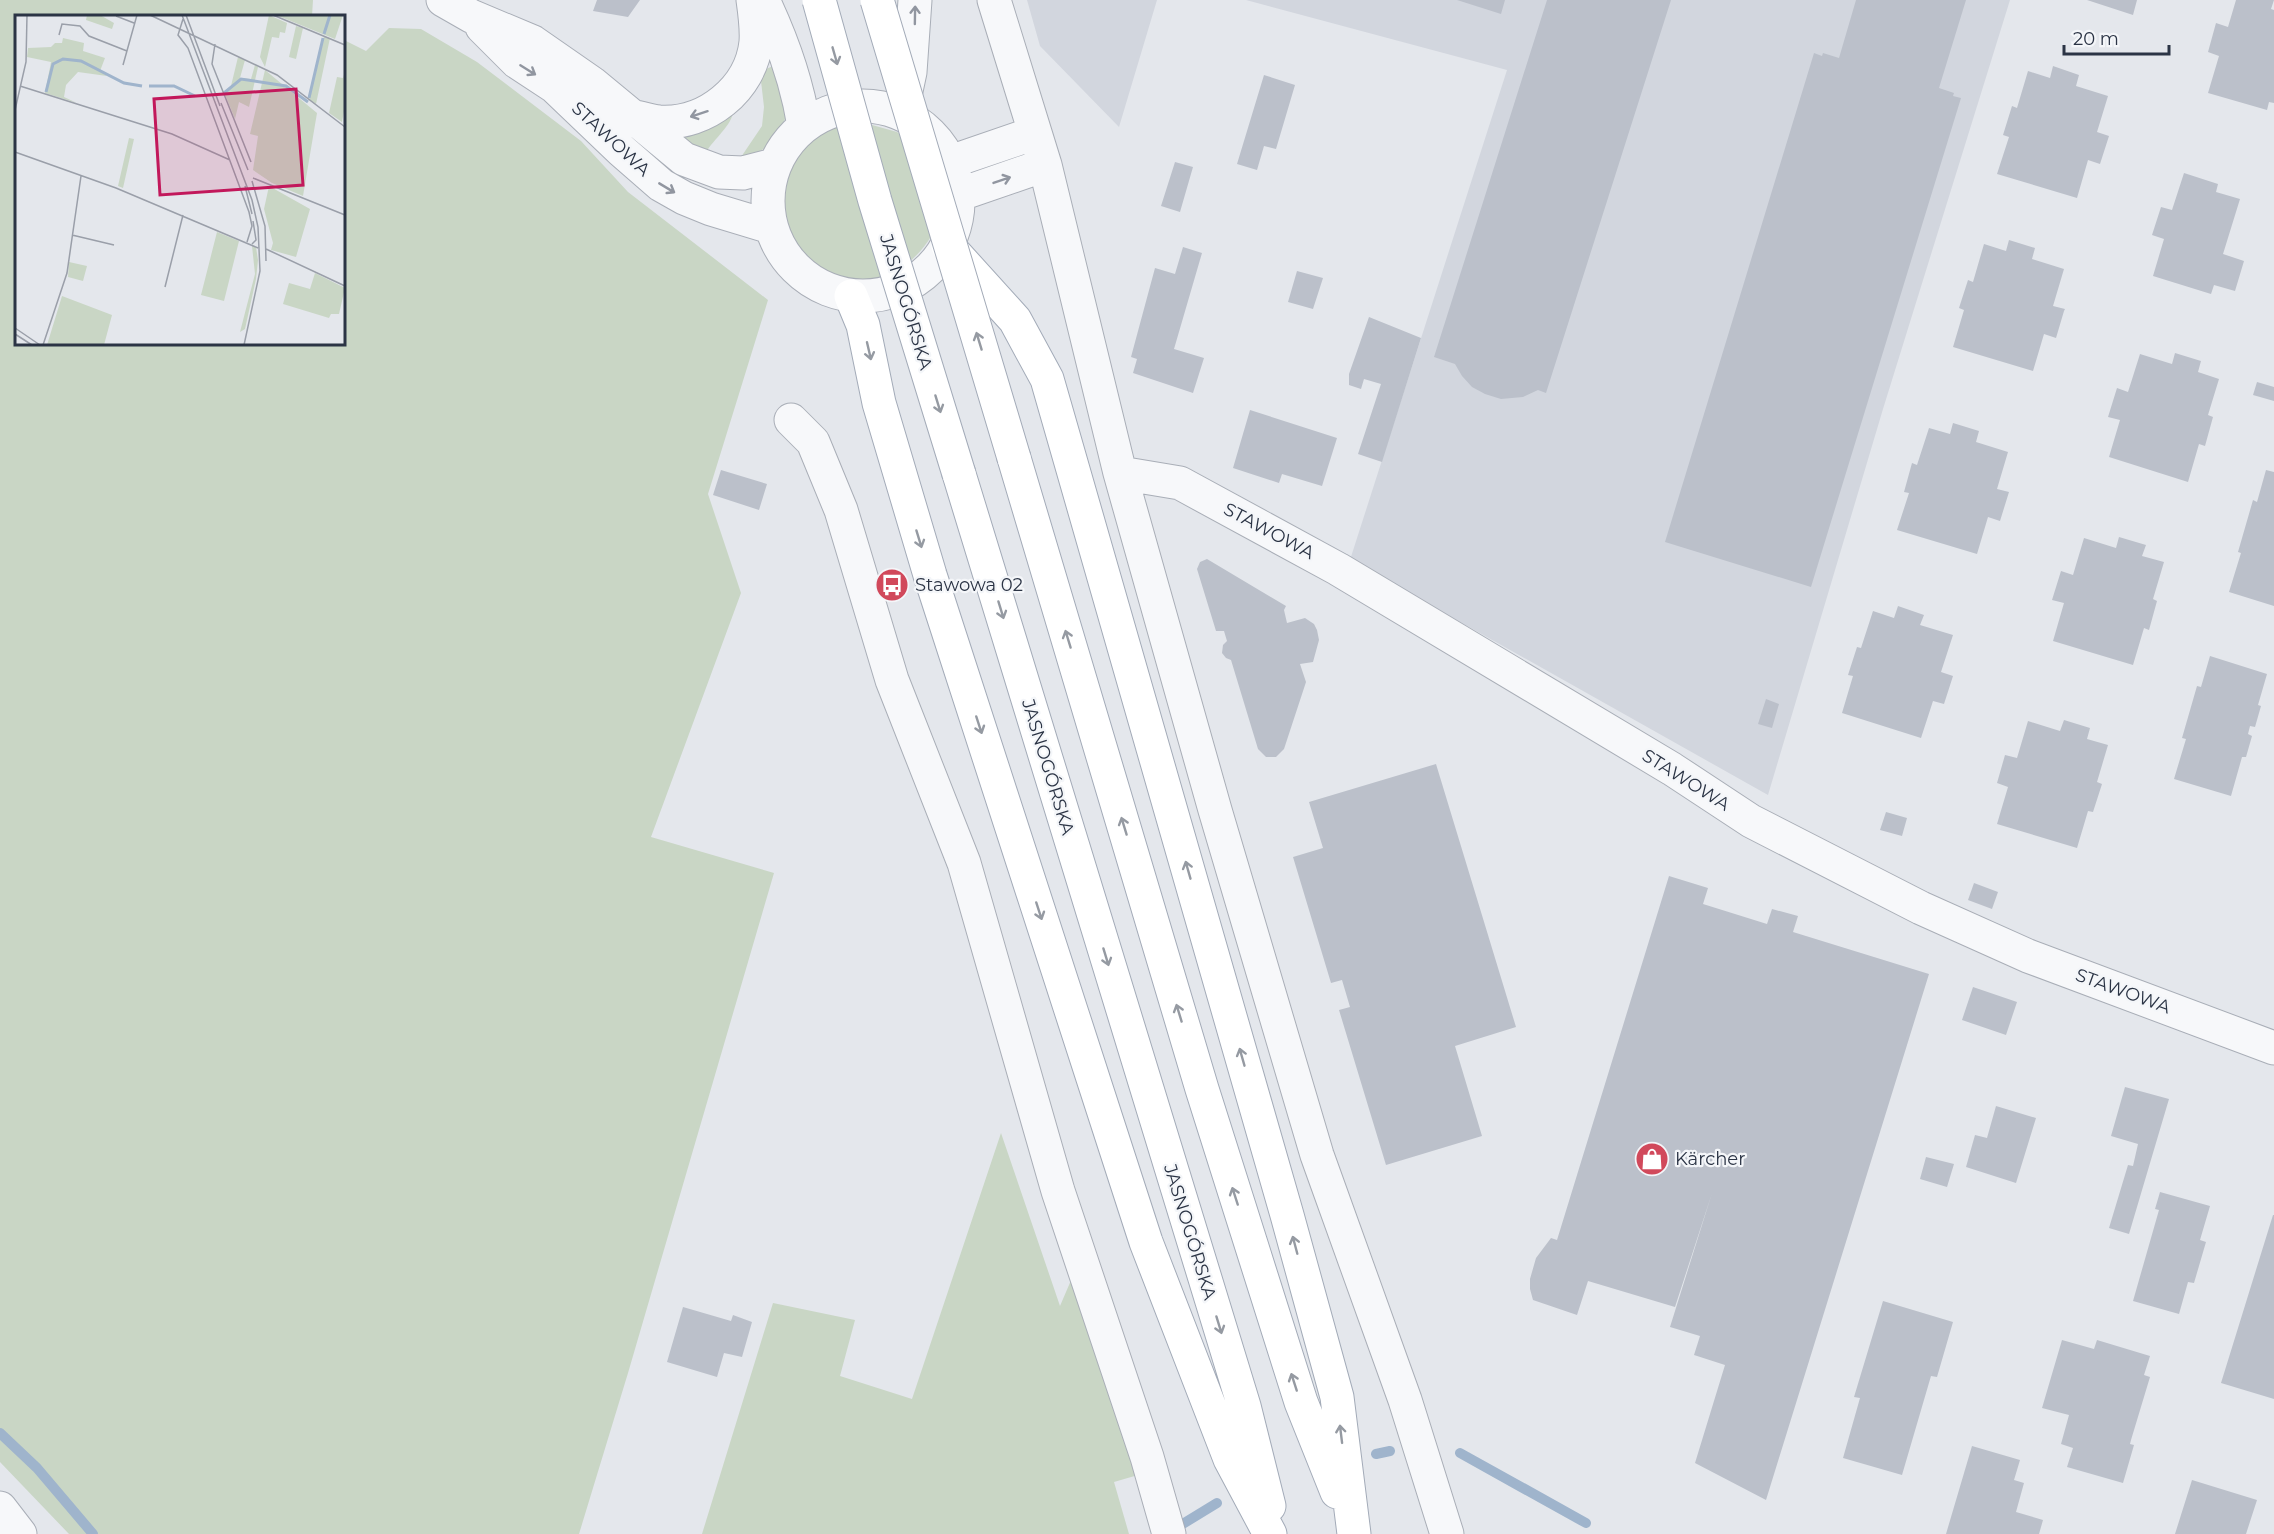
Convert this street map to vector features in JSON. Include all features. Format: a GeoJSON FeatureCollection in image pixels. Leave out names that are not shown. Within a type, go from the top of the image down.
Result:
{"type":"FeatureCollection","features":[{"type":"Feature","properties":{"kind":"main road","name":"JASNOGÓRSKA"},"geometry":{"type":"LineString","coordinates":[[819,0],[875,201],[1244,1406],[1276,1534]]}},
{"type":"Feature","properties":{"kind":"main road"},"geometry":{"type":"LineString","coordinates":[[877,0],[1202,1089],[1301,1402],[1354,1534]]}},
{"type":"Feature","properties":{"kind":"main road"},"geometry":{"type":"LineString","coordinates":[[948,246],[1015,320],[1047,379],[1334,1386],[1354,1534]]}},
{"type":"Feature","properties":{"kind":"main road"},"geometry":{"type":"LineString","coordinates":[[851,296],[863,325],[879,403],[930,575],[1146,1242],[1230,1459],[1270,1534]]}},
{"type":"Feature","properties":{"kind":"street","name":"STAWOWA"},"geometry":{"type":"LineString","coordinates":[[632,116],[659,122],[677,121],[706,112],[731,95],[743,79],[754,53],[756,25],[753,0]]}},
{"type":"Feature","properties":{"kind":"street"},"geometry":{"type":"LineString","coordinates":[[763,0],[777,30],[795,87],[804,126]]}},
{"type":"Feature","properties":{"kind":"street"},"geometry":{"type":"LineString","coordinates":[[902,113],[910,72],[915,0]]}},
{"type":"Feature","properties":{"kind":"street"},"geometry":{"type":"LineString","coordinates":[[994,0],[1045,165],[1120,473],[1215,810],[1317,1155],[1405,1400],[1446,1534]]}},
{"type":"Feature","properties":{"kind":"street","name":"STAWOWA"},"geometry":{"type":"LineString","coordinates":[[457,8],[533,42],[592,83],[684,159],[719,172],[742,173],[774,165]]}},
{"type":"Feature","properties":{"kind":"street","name":"STAWOWA"},"geometry":{"type":"LineString","coordinates":[[457,8],[516,62],[555,87],[622,151],[661,184],[684,198],[711,209],[771,227]]}},
{"type":"Feature","properties":{"kind":"street"},"geometry":{"type":"LineString","coordinates":[[851,106],[877,106],[902,113],[923,127],[940,144],[950,162],[959,210],[948,246],[930,270],[907,286],[879,296],[851,296],[817,286],[782,252],[771,227],[768,198],[774,165],[792,136],[826,113],[851,106]]}},
{"type":"Feature","properties":{"kind":"street"},"geometry":{"type":"LineString","coordinates":[[950,162],[1035,133]]}},
{"type":"Feature","properties":{"kind":"street"},"geometry":{"type":"LineString","coordinates":[[958,195],[1045,165]]}},
{"type":"Feature","properties":{"kind":"street"},"geometry":{"type":"LineString","coordinates":[[791,420],[813,442],[841,510],[892,680],[964,863],[1058,1191],[1148,1457],[1169,1534]]}},
{"type":"Feature","properties":{"kind":"street","name":"STAWOWA"},"geometry":{"type":"LineString","coordinates":[[1120,473],[1180,483],[1338,569],[1672,770],[1751,821],[1922,908],[2028,956],[2274,1048]]}},
{"type":"Feature","properties":{"kind":"street"},"geometry":{"type":"LineString","coordinates":[[0,1508],[20,1534]]}},
{"type":"Feature","properties":{"kind":"shaded area"},"geometry":{"type":"Polygon","coordinates":[[[1027,0],[1157,0],[1119,127],[1040,46],[1027,0]]]}},
{"type":"Feature","properties":{"kind":"shaded area"},"geometry":{"type":"Polygon","coordinates":[[[1246,0],[2010,0],[1883,409],[1768,795],[1350,560],[1507,70],[1246,0]]]}},
{"type":"Feature","properties":{"kind":"green space"},"geometry":{"type":"Polygon","coordinates":[[[0,0],[313,0],[312,15],[15,15],[15,345],[345,345],[345,40],[366,51],[389,28],[421,29],[477,62],[581,141],[628,192],[768,300],[708,494],[741,593],[651,837],[774,873],[579,1534],[69,1534],[0,1462],[0,0]]]}},
{"type":"Feature","properties":{"kind":"green space"},"geometry":{"type":"Polygon","coordinates":[[[773,66],[785,102],[784,121],[779,133],[770,144],[759,152],[739,160],[762,126],[764,107],[761,81],[766,69],[773,66]]]}},
{"type":"Feature","properties":{"kind":"green space"},"geometry":{"type":"Polygon","coordinates":[[[733,113],[728,124],[704,156],[681,140],[684,136],[720,123],[733,113]]]}},
{"type":"Feature","properties":{"kind":"green space"},"geometry":{"type":"Polygon","coordinates":[[[865,123],[897,132],[911,142],[932,235],[905,266],[874,279],[843,278],[815,265],[794,244],[782,216],[783,184],[800,152],[813,139],[837,127],[865,123]]]}},
{"type":"Feature","properties":{"kind":"green space"},"geometry":{"type":"Polygon","coordinates":[[[1001,1133],[1060,1306],[1072,1278],[1138,1475],[1114,1482],[1129,1534],[702,1534],[773,1303],[855,1320],[840,1376],[912,1399],[1001,1133]]]}},
{"type":"Feature","properties":{"kind":"building"},"geometry":{"type":"Polygon","coordinates":[[[597,0],[640,0],[628,17],[593,11],[597,0]]]}},
{"type":"Feature","properties":{"kind":"building"},"geometry":{"type":"Polygon","coordinates":[[[1457,0],[1505,0],[1501,14],[1457,0]]]}},
{"type":"Feature","properties":{"kind":"building"},"geometry":{"type":"Polygon","coordinates":[[[1547,0],[1671,0],[1546,393],[1538,390],[1523,397],[1501,399],[1472,387],[1455,364],[1434,357],[1547,0]]]}},
{"type":"Feature","properties":{"kind":"building"},"geometry":{"type":"Polygon","coordinates":[[[1856,0],[1966,0],[1939,88],[1961,98],[1811,587],[1665,542],[1814,53],[1839,58],[1856,0]]]}},
{"type":"Feature","properties":{"kind":"building"},"geometry":{"type":"Polygon","coordinates":[[[2087,0],[2137,0],[2133,15],[2087,0]]]}},
{"type":"Feature","properties":{"kind":"building"},"geometry":{"type":"Polygon","coordinates":[[[2236,0],[2274,0],[2271,9],[2274,10],[2274,103],[2269,102],[2267,110],[2208,93],[2219,56],[2208,52],[2216,23],[2228,27],[2236,0]]]}},
{"type":"Feature","properties":{"kind":"building"},"geometry":{"type":"Polygon","coordinates":[[[2053,66],[2079,75],[2076,86],[2108,96],[2097,132],[2109,136],[2100,164],[2088,160],[2077,198],[1997,174],[2009,137],[2003,135],[2012,106],[2017,108],[2028,71],[2050,78],[2053,66]]]}},
{"type":"Feature","properties":{"kind":"building"},"geometry":{"type":"Polygon","coordinates":[[[1264,75],[1295,85],[1276,149],[1264,146],[1257,170],[1237,164],[1264,75]]]}},
{"type":"Feature","properties":{"kind":"building"},"geometry":{"type":"Polygon","coordinates":[[[1175,162],[1193,167],[1180,212],[1161,206],[1175,162]]]}},
{"type":"Feature","properties":{"kind":"building"},"geometry":{"type":"Polygon","coordinates":[[[2184,173],[2218,184],[2216,192],[2240,199],[2223,254],[2244,261],[2235,291],[2214,285],[2211,294],[2153,276],[2164,239],[2152,235],[2161,207],[2172,210],[2184,173]]]}},
{"type":"Feature","properties":{"kind":"building"},"geometry":{"type":"Polygon","coordinates":[[[2009,240],[2035,248],[2032,259],[2064,269],[2053,306],[2065,309],[2056,338],[2044,334],[2033,371],[1953,347],[1964,310],[1959,308],[1968,280],[1973,282],[1984,244],[2006,251],[2009,240]]]}},
{"type":"Feature","properties":{"kind":"building"},"geometry":{"type":"Polygon","coordinates":[[[1183,247],[1202,253],[1174,349],[1204,358],[1193,393],[1133,373],[1137,359],[1131,357],[1155,268],[1175,274],[1183,247]]]}},
{"type":"Feature","properties":{"kind":"building"},"geometry":{"type":"Polygon","coordinates":[[[1297,271],[1323,278],[1313,309],[1288,302],[1297,271]]]}},
{"type":"Feature","properties":{"kind":"building"},"geometry":{"type":"Polygon","coordinates":[[[1369,317],[1421,338],[1382,462],[1358,454],[1381,384],[1364,379],[1361,389],[1349,385],[1349,374],[1369,317]]]}},
{"type":"Feature","properties":{"kind":"building"},"geometry":{"type":"Polygon","coordinates":[[[2175,353],[2201,361],[2198,372],[2219,379],[2208,415],[2213,417],[2205,446],[2199,444],[2188,482],[2109,457],[2120,420],[2108,417],[2117,388],[2128,392],[2140,354],[2172,364],[2175,353]]]}},
{"type":"Feature","properties":{"kind":"building"},"geometry":{"type":"Polygon","coordinates":[[[2257,382],[2274,387],[2274,401],[2253,395],[2257,382]]]}},
{"type":"Feature","properties":{"kind":"building"},"geometry":{"type":"Polygon","coordinates":[[[1250,410],[1337,438],[1322,486],[1282,474],[1279,483],[1233,468],[1250,410]]]}},
{"type":"Feature","properties":{"kind":"building"},"geometry":{"type":"Polygon","coordinates":[[[1953,423],[1979,431],[1976,442],[2008,452],[1997,489],[2009,492],[2000,521],[1988,517],[1977,554],[1897,530],[1909,493],[1904,492],[1912,463],[1917,465],[1929,428],[1950,434],[1953,423]]]}},
{"type":"Feature","properties":{"kind":"building"},"geometry":{"type":"Polygon","coordinates":[[[721,470],[767,484],[759,510],[713,495],[721,470]]]}},
{"type":"Feature","properties":{"kind":"building"},"geometry":{"type":"Polygon","coordinates":[[[2266,470],[2274,472],[2274,606],[2229,592],[2253,500],[2257,502],[2266,470]]]}},
{"type":"Feature","properties":{"kind":"building"},"geometry":{"type":"Polygon","coordinates":[[[2119,537],[2146,545],[2142,556],[2164,562],[2153,599],[2157,601],[2149,630],[2144,628],[2133,665],[2053,641],[2064,603],[2052,600],[2061,571],[2073,575],[2084,538],[2116,548],[2119,537]]]}},
{"type":"Feature","properties":{"kind":"building"},"geometry":{"type":"Polygon","coordinates":[[[1207,559],[1286,606],[1284,610],[1287,623],[1305,618],[1314,624],[1317,630],[1319,640],[1313,662],[1300,664],[1306,682],[1284,749],[1276,757],[1266,757],[1258,749],[1231,660],[1222,653],[1223,645],[1227,641],[1224,631],[1216,631],[1197,569],[1200,562],[1207,559]]]}},
{"type":"Feature","properties":{"kind":"building"},"geometry":{"type":"Polygon","coordinates":[[[1898,606],[1924,615],[1920,625],[1953,635],[1941,672],[1953,676],[1944,704],[1933,701],[1921,738],[1842,713],[1853,676],[1848,675],[1857,647],[1861,648],[1873,611],[1894,618],[1898,606]]]}},
{"type":"Feature","properties":{"kind":"building"},"geometry":{"type":"Polygon","coordinates":[[[2210,656],[2267,674],[2258,705],[2261,706],[2255,727],[2250,726],[2248,734],[2252,736],[2246,757],[2242,757],[2231,796],[2174,779],[2186,739],[2182,738],[2197,686],[2201,687],[2210,656]]]}},
{"type":"Feature","properties":{"kind":"building"},"geometry":{"type":"Polygon","coordinates":[[[1766,699],[1779,704],[1772,728],[1758,724],[1766,699]]]}},
{"type":"Feature","properties":{"kind":"building"},"geometry":{"type":"Polygon","coordinates":[[[2064,720],[2090,728],[2087,739],[2108,745],[2097,782],[2102,784],[2093,812],[2088,811],[2077,848],[1997,824],[2008,787],[1997,783],[2005,755],[2017,758],[2028,721],[2060,731],[2064,720]]]}},
{"type":"Feature","properties":{"kind":"building"},"geometry":{"type":"Polygon","coordinates":[[[1436,764],[1516,1027],[1455,1046],[1482,1136],[1386,1165],[1339,1010],[1350,1007],[1342,980],[1331,983],[1293,857],[1323,848],[1309,802],[1436,764]]]}},
{"type":"Feature","properties":{"kind":"building"},"geometry":{"type":"Polygon","coordinates":[[[1886,812],[1907,818],[1902,836],[1880,830],[1886,812]]]}},
{"type":"Feature","properties":{"kind":"building"},"geometry":{"type":"Polygon","coordinates":[[[1669,876],[1708,888],[1703,904],[1767,924],[1772,909],[1798,916],[1793,932],[1929,974],[1766,1500],[1695,1463],[1725,1365],[1694,1355],[1700,1336],[1670,1327],[1712,1193],[1675,1307],[1588,1281],[1577,1315],[1533,1300],[1530,1289],[1530,1279],[1536,1258],[1551,1238],[1557,1240],[1669,876]]]}},
{"type":"Feature","properties":{"kind":"building"},"geometry":{"type":"Polygon","coordinates":[[[1974,883],[1998,892],[1992,909],[1968,900],[1974,883]]]}},
{"type":"Feature","properties":{"kind":"building"},"geometry":{"type":"Polygon","coordinates":[[[1973,987],[2017,1002],[2006,1035],[1962,1020],[1973,987]]]}},
{"type":"Feature","properties":{"kind":"building"},"geometry":{"type":"Polygon","coordinates":[[[2125,1087],[2169,1099],[2129,1234],[2109,1228],[2128,1165],[2133,1166],[2138,1144],[2111,1136],[2125,1087]]]}},
{"type":"Feature","properties":{"kind":"building"},"geometry":{"type":"Polygon","coordinates":[[[1996,1106],[2036,1118],[2016,1183],[1966,1167],[1975,1135],[1987,1138],[1996,1106]]]}},
{"type":"Feature","properties":{"kind":"building"},"geometry":{"type":"Polygon","coordinates":[[[1926,1157],[1954,1164],[1947,1187],[1920,1179],[1926,1157]]]}},
{"type":"Feature","properties":{"kind":"building"},"geometry":{"type":"Polygon","coordinates":[[[2160,1192],[2210,1206],[2200,1240],[2206,1242],[2194,1283],[2188,1282],[2179,1314],[2133,1301],[2159,1210],[2155,1209],[2160,1192]]]}},
{"type":"Feature","properties":{"kind":"building"},"geometry":{"type":"Polygon","coordinates":[[[2274,1215],[2274,1399],[2221,1383],[2274,1215]]]}},
{"type":"Feature","properties":{"kind":"building"},"geometry":{"type":"Polygon","coordinates":[[[1883,1301],[1953,1322],[1937,1377],[1931,1376],[1902,1475],[1843,1458],[1860,1398],[1854,1397],[1883,1301]]]}},
{"type":"Feature","properties":{"kind":"building"},"geometry":{"type":"Polygon","coordinates":[[[683,1307],[731,1321],[733,1315],[752,1322],[742,1357],[724,1353],[717,1377],[667,1362],[683,1307]]]}},
{"type":"Feature","properties":{"kind":"building"},"geometry":{"type":"Polygon","coordinates":[[[2062,1340],[2094,1349],[2097,1340],[2150,1356],[2144,1375],[2150,1377],[2131,1440],[2130,1444],[2134,1445],[2123,1483],[2067,1467],[2073,1448],[2061,1444],[2069,1415],[2042,1408],[2062,1340]]]}},
{"type":"Feature","properties":{"kind":"building"},"geometry":{"type":"Polygon","coordinates":[[[1972,1446],[2020,1460],[2014,1480],[2024,1483],[2016,1512],[2043,1520],[2039,1534],[1946,1534],[1972,1446]]]}},
{"type":"Feature","properties":{"kind":"building"},"geometry":{"type":"Polygon","coordinates":[[[2192,1480],[2257,1500],[2246,1534],[2175,1534],[2192,1480]]]}},
{"type":"Feature","properties":{"kind":"waterway"},"geometry":{"type":"LineString","coordinates":[[0,1433],[37,1468],[93,1534]]}},
{"type":"Feature","properties":{"kind":"waterway"},"geometry":{"type":"LineString","coordinates":[[1376,1454],[1390,1451]]}},
{"type":"Feature","properties":{"kind":"waterway"},"geometry":{"type":"LineString","coordinates":[[1460,1453],[1586,1523]]}},
{"type":"Feature","properties":{"kind":"waterway"},"geometry":{"type":"LineString","coordinates":[[1181,1525],[1217,1503]]}},
{"type":"Feature","properties":{"kind":"place","name":"Stawowa 02"},"geometry":{"type":"Point","coordinates":[892,585]}},
{"type":"Feature","properties":{"kind":"place","name":"Kärcher"},"geometry":{"type":"Point","coordinates":[1652,1159]}}]}
